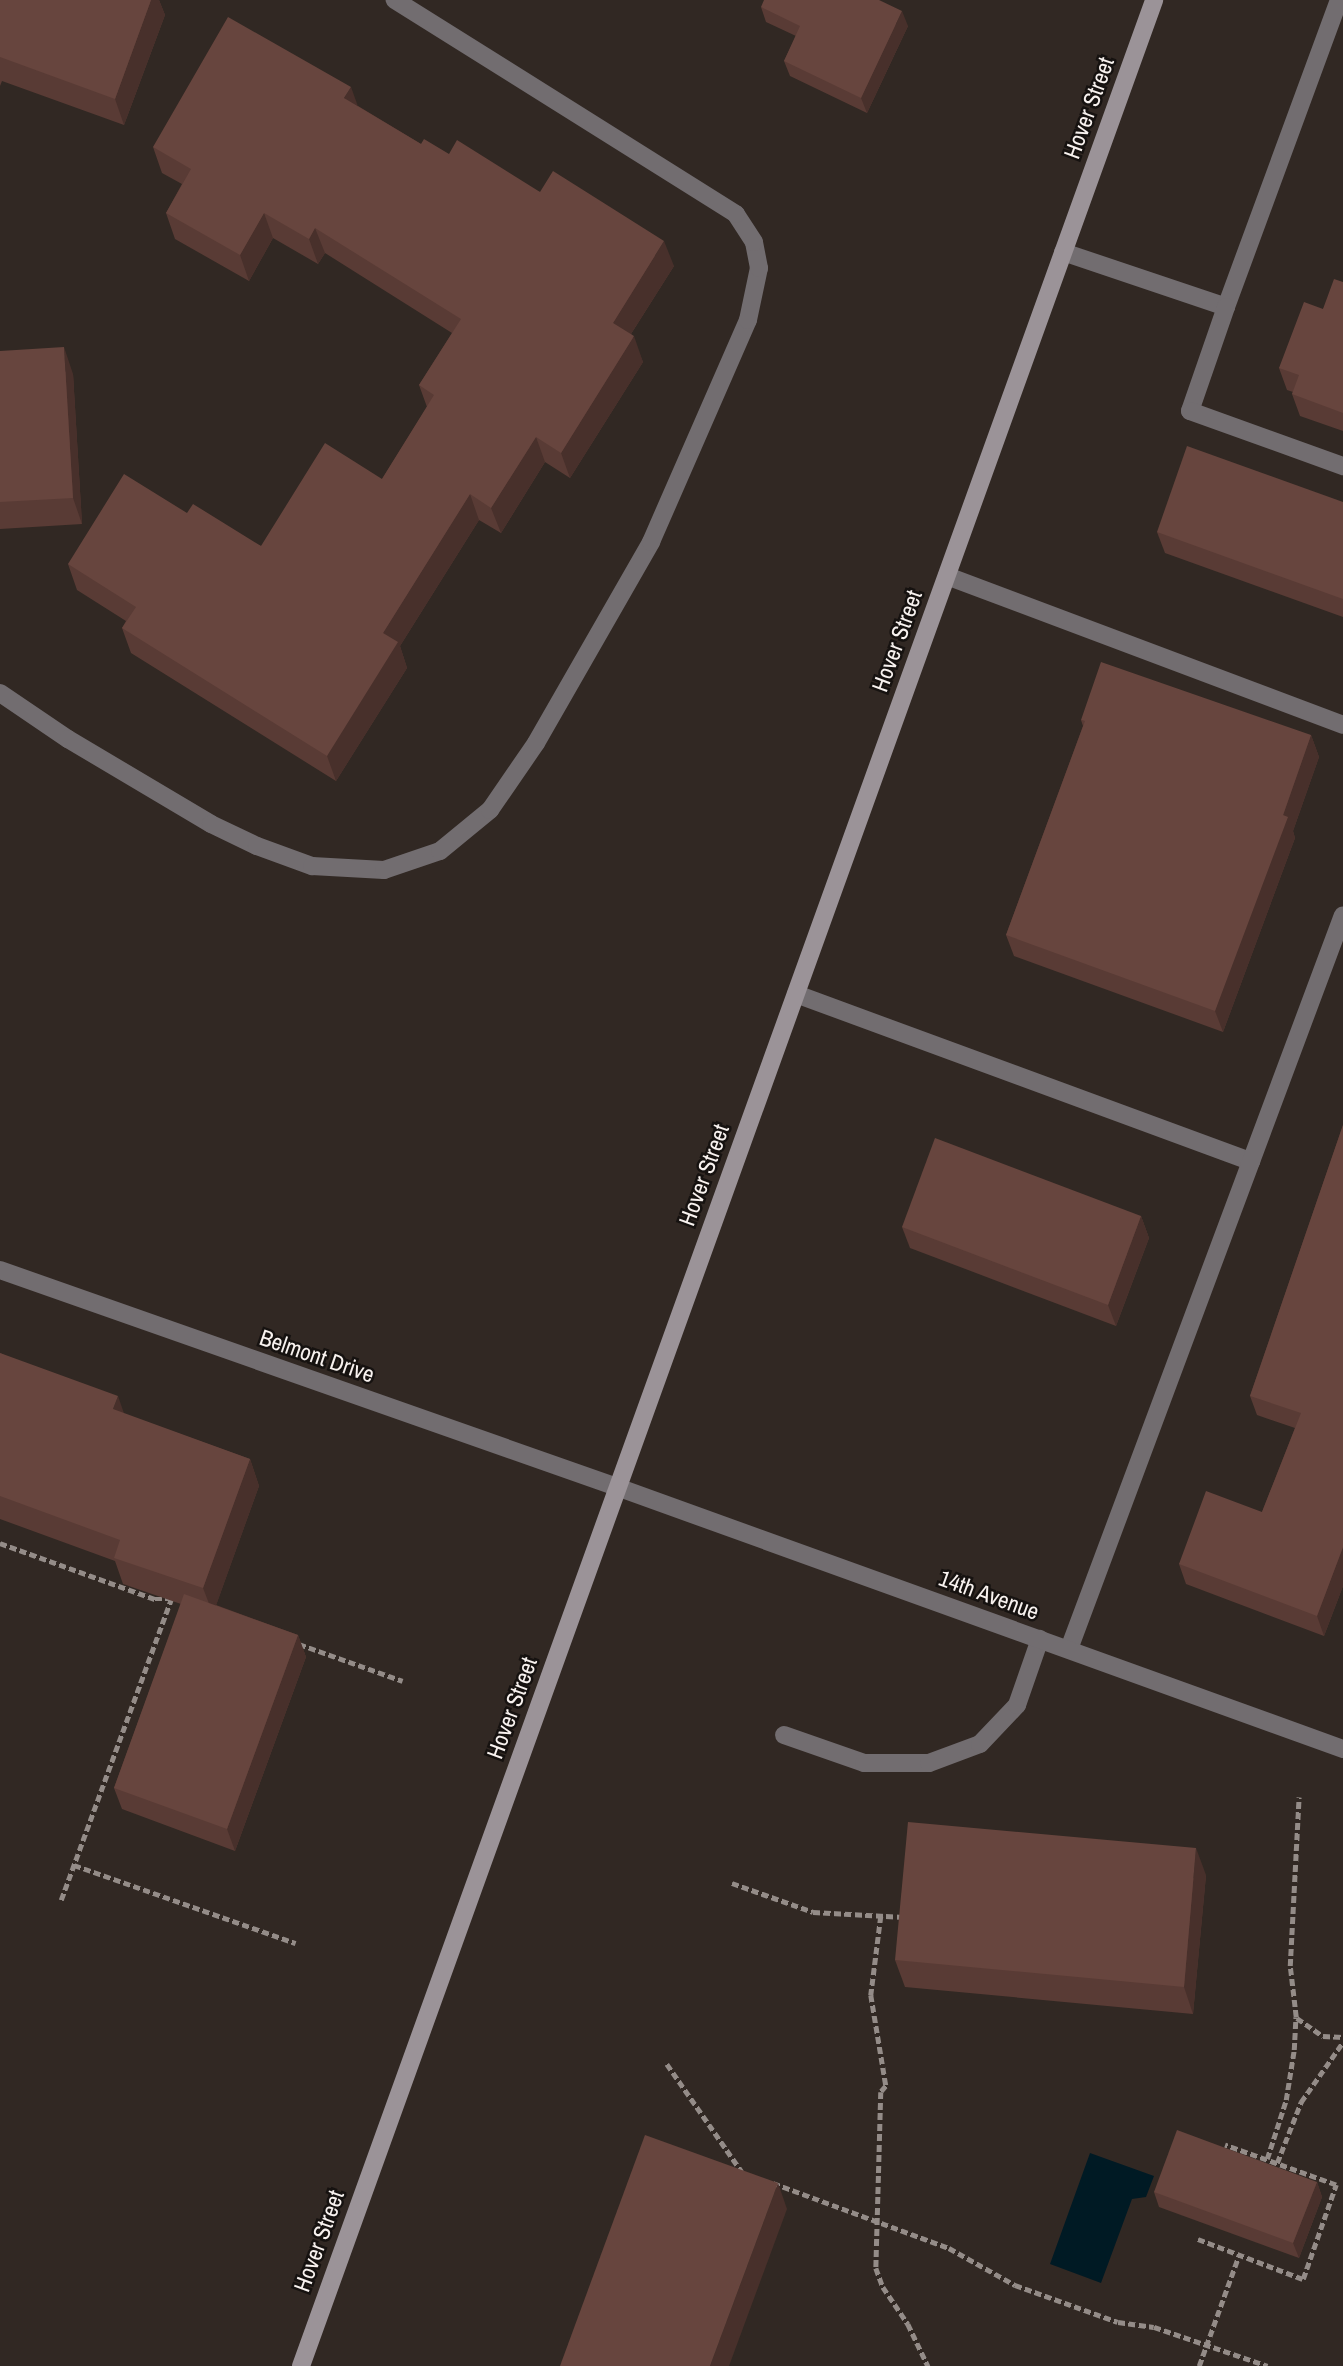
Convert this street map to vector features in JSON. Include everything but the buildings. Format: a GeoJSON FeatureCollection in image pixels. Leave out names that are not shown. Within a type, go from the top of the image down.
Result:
{"type":"FeatureCollection","features":[{"type":"Feature","properties":{"kind":"main road","name":"Hover Street"},"geometry":{"type":"LineString","coordinates":[[301,2366],[1154,0]]}},
{"type":"Feature","properties":{"kind":"street"},"geometry":{"type":"LineString","coordinates":[[0,693],[80,746],[211,824],[257,846],[312,866],[384,870],[440,851],[490,810],[536,743],[651,542],[748,320],[759,268],[754,242],[736,214],[395,0]]}},
{"type":"Feature","properties":{"kind":"street"},"geometry":{"type":"LineString","coordinates":[[1339,0],[1226,307],[1191,411],[1343,466]]}},
{"type":"Feature","properties":{"kind":"street"},"geometry":{"type":"LineString","coordinates":[[1063,252],[1226,307]]}},
{"type":"Feature","properties":{"kind":"street"},"geometry":{"type":"LineString","coordinates":[[947,576],[1343,725]]}},
{"type":"Feature","properties":{"kind":"street"},"geometry":{"type":"LineString","coordinates":[[1069,1649],[1343,915]]}},
{"type":"Feature","properties":{"kind":"street"},"geometry":{"type":"LineString","coordinates":[[796,994],[1251,1161]]}},
{"type":"Feature","properties":{"kind":"street","name":"Belmont Drive"},"geometry":{"type":"LineString","coordinates":[[0,1270],[617,1487]]}},
{"type":"Feature","properties":{"kind":"street","name":"14th Avenue"},"geometry":{"type":"LineString","coordinates":[[617,1487],[1343,1749]]}},
{"type":"Feature","properties":{"kind":"street"},"geometry":{"type":"LineString","coordinates":[[784,1735],[864,1763],[929,1763],[942,1759],[980,1744],[1017,1704],[1040,1639]]}},
{"type":"Feature","properties":{"kind":"path"},"geometry":{"type":"LineString","coordinates":[[0,1543],[155,1599],[172,1599],[184,1604]]}},
{"type":"Feature","properties":{"kind":"path"},"geometry":{"type":"LineString","coordinates":[[61,1900],[172,1599]]}},
{"type":"Feature","properties":{"kind":"path"},"geometry":{"type":"LineString","coordinates":[[288,1640],[404,1682]]}},
{"type":"Feature","properties":{"kind":"path"},"geometry":{"type":"LineString","coordinates":[[1267,2160],[1286,2099],[1296,2017],[1290,1966],[1299,1797]]}},
{"type":"Feature","properties":{"kind":"path"},"geometry":{"type":"LineString","coordinates":[[74,1865],[296,1944]]}},
{"type":"Feature","properties":{"kind":"path"},"geometry":{"type":"LineString","coordinates":[[732,1883],[813,1912],[911,1917]]}},
{"type":"Feature","properties":{"kind":"path"},"geometry":{"type":"LineString","coordinates":[[881,1916],[871,1995],[886,2085],[881,2092],[876,2268],[883,2287],[908,2324],[928,2366]]}},
{"type":"Feature","properties":{"kind":"path"},"geometry":{"type":"LineString","coordinates":[[1277,2163],[1301,2102],[1343,2040],[1322,2036],[1296,2017]]}},
{"type":"Feature","properties":{"kind":"path"},"geometry":{"type":"LineString","coordinates":[[667,2064],[740,2171],[752,2175]]}},
{"type":"Feature","properties":{"kind":"path"},"geometry":{"type":"LineString","coordinates":[[1198,2239],[1303,2279],[1336,2185],[1225,2145]]}},
{"type":"Feature","properties":{"kind":"path"},"geometry":{"type":"LineString","coordinates":[[765,2180],[949,2248],[1015,2286],[1118,2322],[1154,2327],[1268,2366]]}},
{"type":"Feature","properties":{"kind":"path"},"geometry":{"type":"LineString","coordinates":[[1199,2366],[1239,2255]]}},
{"type":"Feature","properties":{"kind":"water"},"geometry":{"type":"Polygon","coordinates":[[[1090,2153],[1154,2176],[1146,2197],[1132,2199],[1101,2283],[1050,2264],[1090,2153]]]}}]}
